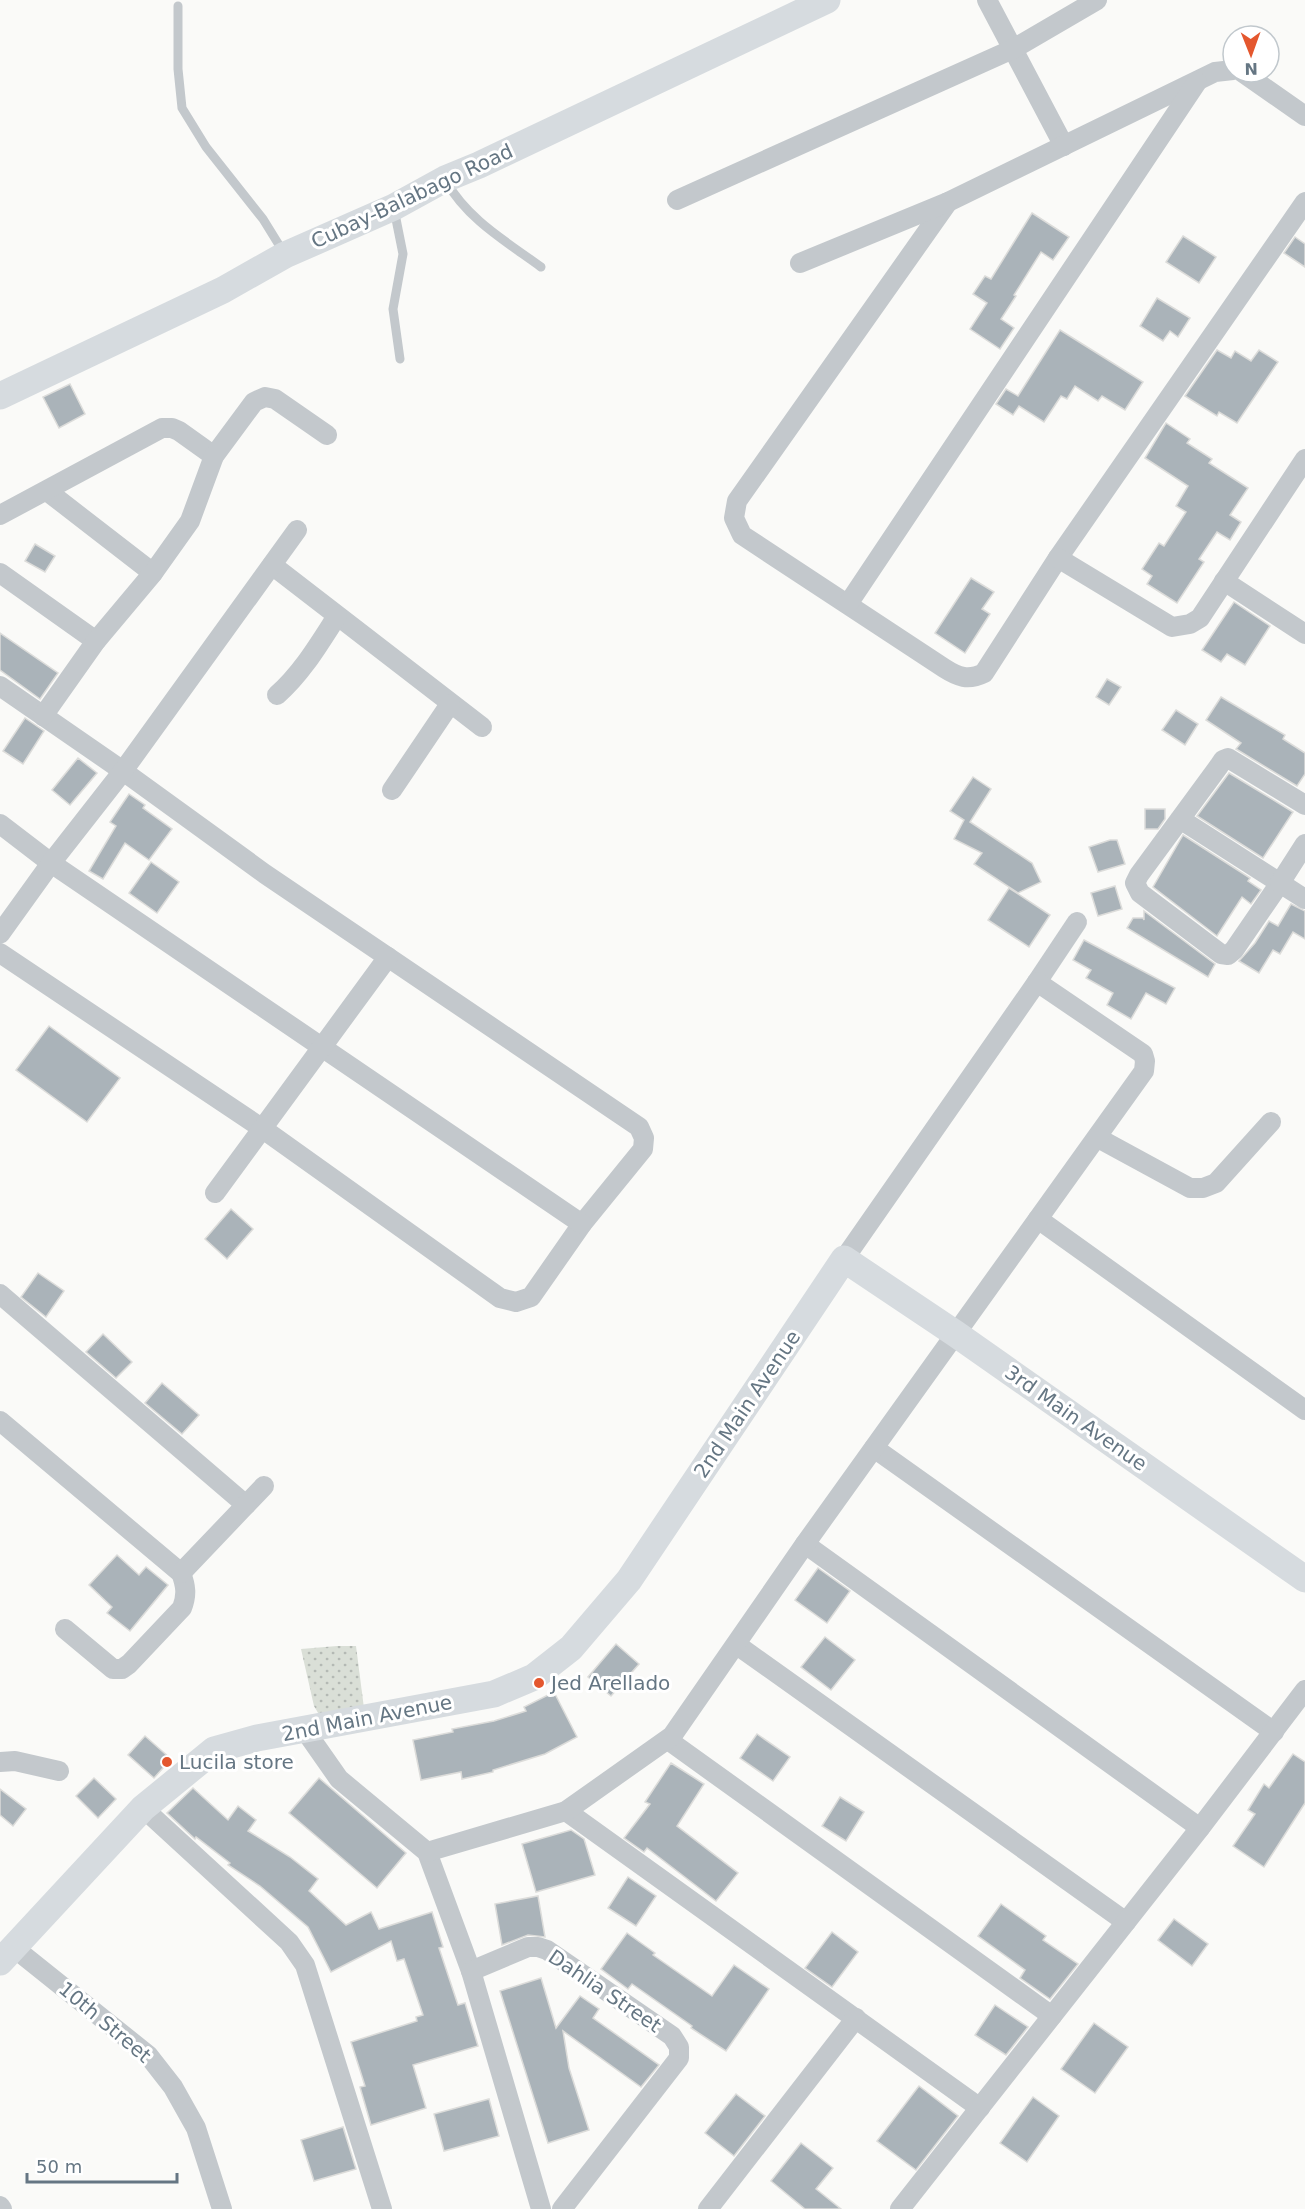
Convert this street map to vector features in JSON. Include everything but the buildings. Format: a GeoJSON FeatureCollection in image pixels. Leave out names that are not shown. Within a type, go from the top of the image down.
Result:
{"type":"FeatureCollection","features":[{"type":"Feature","properties":{"kind":"street","name":"Cubay-Balabago Road"},"geometry":{"type":"LineString","coordinates":[[0,396],[223,290],[285,255],[394,207],[445,179],[827,0]]}},
{"type":"Feature","properties":{"kind":"street"},"geometry":{"type":"LineString","coordinates":[[987,0],[1064,146]]}},
{"type":"Feature","properties":{"kind":"street"},"geometry":{"type":"LineString","coordinates":[[677,200],[1013,49],[1097,0]]}},
{"type":"Feature","properties":{"kind":"street"},"geometry":{"type":"LineString","coordinates":[[800,263],[948,202],[1215,72],[1221,71]]}},
{"type":"Feature","properties":{"kind":"street"},"geometry":{"type":"LineString","coordinates":[[848,604],[1197,82]]}},
{"type":"Feature","properties":{"kind":"street"},"geometry":{"type":"LineString","coordinates":[[1259,84],[1305,116]]}},
{"type":"Feature","properties":{"kind":"street"},"geometry":{"type":"LineString","coordinates":[[948,202],[737,501],[734,518],[742,535],[959,677],[974,678],[984,673],[1058,558],[1305,202]]}},
{"type":"Feature","properties":{"kind":"street"},"geometry":{"type":"LineString","coordinates":[[43,716],[96,641],[153,573],[190,521],[214,456],[254,402],[265,397],[275,399],[327,435]]}},
{"type":"Feature","properties":{"kind":"street"},"geometry":{"type":"LineString","coordinates":[[0,515],[162,428],[179,431],[214,456]]}},
{"type":"Feature","properties":{"kind":"street"},"geometry":{"type":"LineString","coordinates":[[1058,558],[1172,627],[1190,624],[1200,618],[1305,459]]}},
{"type":"Feature","properties":{"kind":"street"},"geometry":{"type":"LineString","coordinates":[[47,491],[153,573]]}},
{"type":"Feature","properties":{"kind":"street"},"geometry":{"type":"LineString","coordinates":[[0,934],[51,863],[123,771],[297,530]]}},
{"type":"Feature","properties":{"kind":"street"},"geometry":{"type":"LineString","coordinates":[[272,565],[482,727]]}},
{"type":"Feature","properties":{"kind":"street"},"geometry":{"type":"LineString","coordinates":[[0,573],[96,641]]}},
{"type":"Feature","properties":{"kind":"street"},"geometry":{"type":"LineString","coordinates":[[1224,581],[1305,634]]}},
{"type":"Feature","properties":{"kind":"street"},"geometry":{"type":"LineString","coordinates":[[277,694],[304,666],[337,616]]}},
{"type":"Feature","properties":{"kind":"street"},"geometry":{"type":"LineString","coordinates":[[0,686],[123,771],[255,867],[639,1128],[644,1138],[643,1149],[582,1224],[531,1297],[516,1302],[500,1298],[262,1129],[0,953]]}},
{"type":"Feature","properties":{"kind":"street"},"geometry":{"type":"LineString","coordinates":[[392,790],[450,704]]}},
{"type":"Feature","properties":{"kind":"street"},"geometry":{"type":"LineString","coordinates":[[1305,805],[1228,758],[1222,760],[1135,883],[1140,893],[1221,954],[1228,955],[1234,950],[1305,844]]}},
{"type":"Feature","properties":{"kind":"street"},"geometry":{"type":"LineString","coordinates":[[1180,819],[1305,899]]}},
{"type":"Feature","properties":{"kind":"street"},"geometry":{"type":"LineString","coordinates":[[0,824],[51,863],[582,1224]]}},
{"type":"Feature","properties":{"kind":"street","name":"2nd Main Avenue"},"geometry":{"type":"LineString","coordinates":[[7,1955],[143,1808],[214,1750],[304,1729],[494,1694],[534,1677],[571,1648],[629,1580],[844,1259],[1077,922]]}},
{"type":"Feature","properties":{"kind":"street"},"geometry":{"type":"LineString","coordinates":[[215,1192],[388,957]]}},
{"type":"Feature","properties":{"kind":"street"},"geometry":{"type":"LineString","coordinates":[[427,1852],[566,1810],[672,1737],[805,1544],[1098,1138],[1144,1071],[1143,1054],[1037,982]]}},
{"type":"Feature","properties":{"kind":"street"},"geometry":{"type":"LineString","coordinates":[[1098,1138],[1190,1188],[1203,1188],[1216,1183],[1271,1122]]}},
{"type":"Feature","properties":{"kind":"street"},"geometry":{"type":"LineString","coordinates":[[1038,1219],[1305,1410]]}},
{"type":"Feature","properties":{"kind":"street","name":"3rd Main Avenue"},"geometry":{"type":"LineString","coordinates":[[844,1259],[956,1334],[1305,1579]]}},
{"type":"Feature","properties":{"kind":"street"},"geometry":{"type":"LineString","coordinates":[[0,1294],[246,1505]]}},
{"type":"Feature","properties":{"kind":"street"},"geometry":{"type":"LineString","coordinates":[[0,1421],[181,1574],[186,1586],[186,1597],[182,1608],[122,1669],[113,1669],[65,1629]]}},
{"type":"Feature","properties":{"kind":"street"},"geometry":{"type":"LineString","coordinates":[[874,1448],[1274,1732]]}},
{"type":"Feature","properties":{"kind":"street"},"geometry":{"type":"LineString","coordinates":[[181,1574],[264,1486]]}},
{"type":"Feature","properties":{"kind":"street"},"geometry":{"type":"LineString","coordinates":[[805,1544],[1200,1828]]}},
{"type":"Feature","properties":{"kind":"street"},"geometry":{"type":"LineString","coordinates":[[737,1645],[1126,1922]]}},
{"type":"Feature","properties":{"kind":"street"},"geometry":{"type":"LineString","coordinates":[[900,2209],[1200,1828],[1305,1690]]}},
{"type":"Feature","properties":{"kind":"street"},"geometry":{"type":"LineString","coordinates":[[304,1729],[339,1779],[427,1852],[471,1971],[541,2209]]}},
{"type":"Feature","properties":{"kind":"street"},"geometry":{"type":"LineString","coordinates":[[668,1740],[1052,2016]]}},
{"type":"Feature","properties":{"kind":"street"},"geometry":{"type":"LineString","coordinates":[[0,1762],[15,1761],[59,1771]]}},
{"type":"Feature","properties":{"kind":"street"},"geometry":{"type":"LineString","coordinates":[[143,1808],[289,1942],[305,1965],[382,2209]]}},
{"type":"Feature","properties":{"kind":"street"},"geometry":{"type":"LineString","coordinates":[[566,1810],[980,2108]]}},
{"type":"Feature","properties":{"kind":"street","name":"Dahlia Street"},"geometry":{"type":"LineString","coordinates":[[471,1971],[528,1947],[547,1950],[672,2036],[679,2047],[679,2058],[562,2209]]}},
{"type":"Feature","properties":{"kind":"street","name":"10th Street"},"geometry":{"type":"LineString","coordinates":[[7,1955],[148,2055],[155,2063],[173,2087],[196,2128],[222,2209]]}},
{"type":"Feature","properties":{"kind":"street"},"geometry":{"type":"LineString","coordinates":[[708,2209],[856,2018]]}},
{"type":"Feature","properties":{"kind":"lane"},"geometry":{"type":"LineString","coordinates":[[178,6],[178,69],[183,108],[206,147],[263,219],[285,255]]}},
{"type":"Feature","properties":{"kind":"lane"},"geometry":{"type":"LineString","coordinates":[[445,179],[452,192],[477,219],[541,267]]}},
{"type":"Feature","properties":{"kind":"lane"},"geometry":{"type":"LineString","coordinates":[[394,207],[403,254],[393,309],[400,359]]}},
{"type":"Feature","properties":{"kind":"shaded area"},"geometry":{"type":"Polygon","coordinates":[[[356,1646],[365,1716],[324,1723],[314,1706],[301,1649],[356,1646]]]}},
{"type":"Feature","properties":{"kind":"place","name":"Jed Arellado"},"geometry":{"type":"Point","coordinates":[539,1683]}},
{"type":"Feature","properties":{"kind":"place","name":"Lucila store"},"geometry":{"type":"Point","coordinates":[167,1762]}}]}
